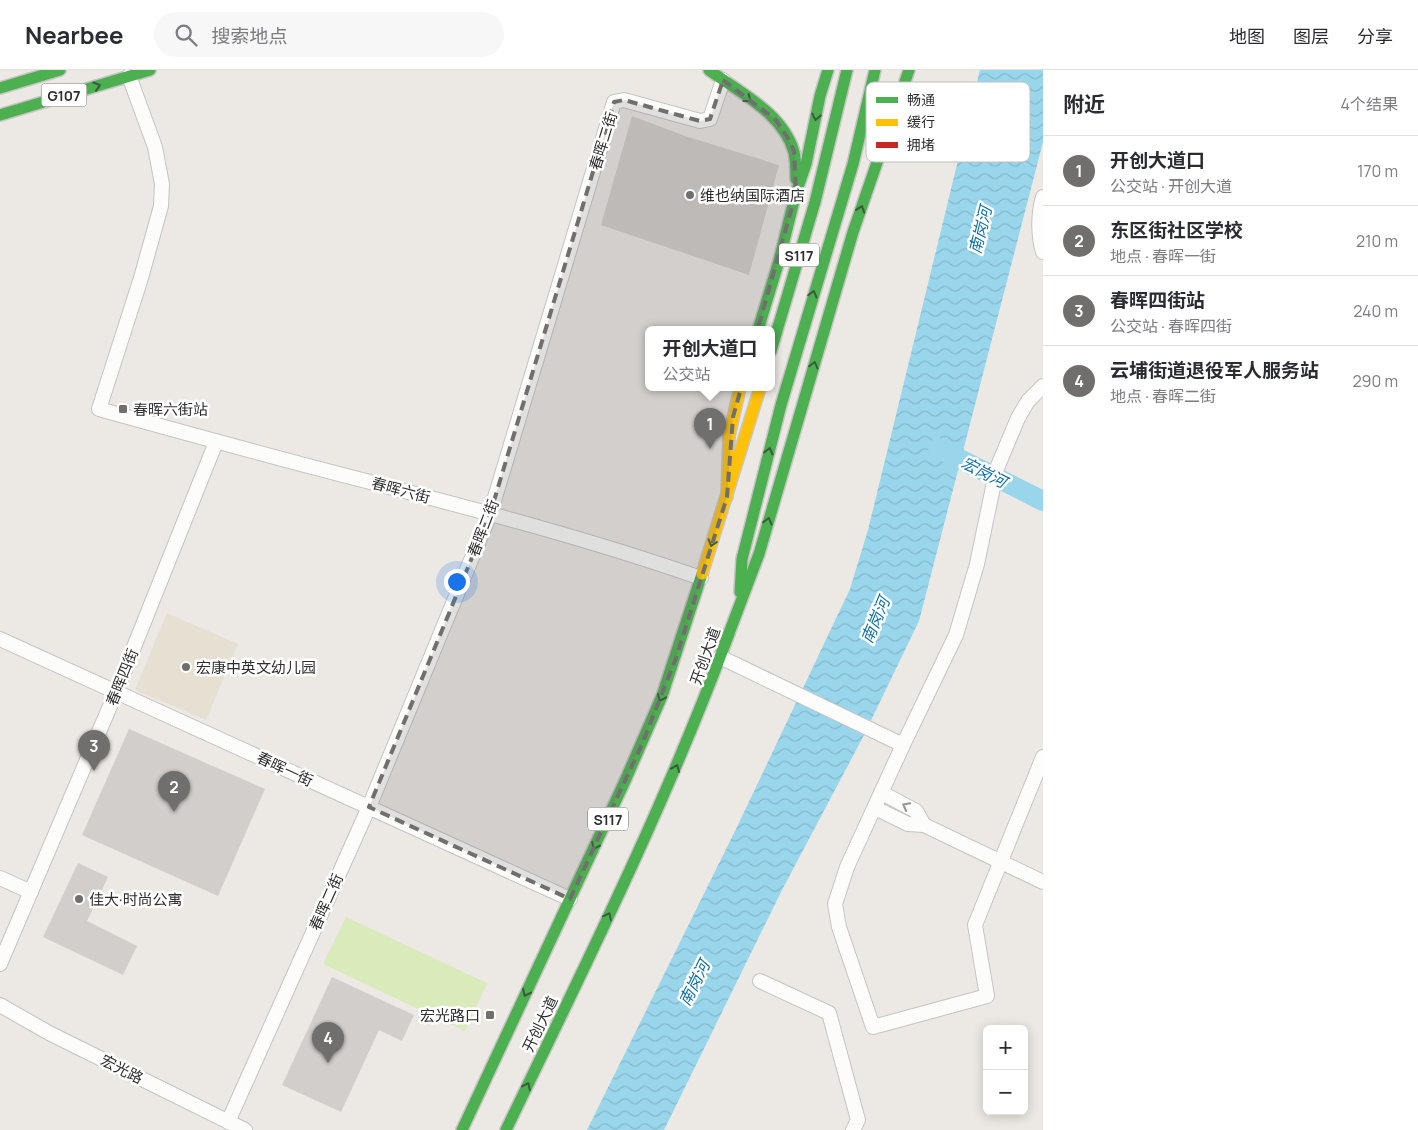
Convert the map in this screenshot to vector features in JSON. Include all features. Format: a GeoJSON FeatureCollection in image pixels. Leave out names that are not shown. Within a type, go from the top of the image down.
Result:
{"type":"FeatureCollection","features":[{"type":"Feature","properties":{"kind":"main road","name":"G107"},"geometry":{"type":"LineString","coordinates":[[0,88],[60,70]]}},
{"type":"Feature","properties":{"kind":"main road","name":"G107"},"geometry":{"type":"LineString","coordinates":[[0,114],[150,70]]}},
{"type":"Feature","properties":{"kind":"main road"},"geometry":{"type":"LineString","coordinates":[[709,70],[776,120],[794,151],[796,192]]}},
{"type":"Feature","properties":{"kind":"main road"},"geometry":{"type":"LineString","coordinates":[[759,326],[779,261],[796,192],[806,164],[820,96],[828,70]]}},
{"type":"Feature","properties":{"kind":"main road","name":"S117"},"geometry":{"type":"LineString","coordinates":[[775,337],[815,202],[847,70]]}},
{"type":"Feature","properties":{"kind":"main road"},"geometry":{"type":"LineString","coordinates":[[904,82],[908,70]]}},
{"type":"Feature","properties":{"kind":"main road"},"geometry":{"type":"LineString","coordinates":[[896,76],[898,82]]}},
{"type":"Feature","properties":{"kind":"main road","name":"开创大道"},"geometry":{"type":"LineString","coordinates":[[506,1130],[646,838],[687,744],[740,601],[742,559],[781,405],[852,164],[866,107]]}},
{"type":"Feature","properties":{"kind":"main road"},"geometry":{"type":"LineString","coordinates":[[721,653],[759,554],[853,232],[877,162]]}},
{"type":"Feature","properties":{"kind":"main road"},"geometry":{"type":"LineString","coordinates":[[727,497],[730,436],[739,391]]}},
{"type":"Feature","properties":{"kind":"main road","name":"开创大道"},"geometry":{"type":"LineString","coordinates":[[462,1130],[626,781],[662,696],[727,497],[759,391]]}},
{"type":"Feature","properties":{"kind":"street","name":"春晖六街"},"geometry":{"type":"LineString","coordinates":[[129,76],[156,148],[162,184],[161,206],[141,278],[99,409],[216,442],[490,514],[636,556],[701,578]]}},
{"type":"Feature","properties":{"kind":"street","name":"春晖二街"},"geometry":{"type":"LineString","coordinates":[[228,1122],[369,807],[490,514],[614,102],[624,100],[700,122],[710,119],[723,80]]}},
{"type":"Feature","properties":{"kind":"street"},"geometry":{"type":"LineString","coordinates":[[1043,197],[1040,232],[1043,252]]}},
{"type":"Feature","properties":{"kind":"street"},"geometry":{"type":"LineString","coordinates":[[1043,386],[1028,401],[1018,418],[998,468],[977,564],[956,635],[847,868],[835,904],[839,927],[873,1027],[986,996],[975,925],[1043,757]]}},
{"type":"Feature","properties":{"kind":"street","name":"春晖四街"},"geometry":{"type":"LineString","coordinates":[[0,964],[116,692],[216,442]]}},
{"type":"Feature","properties":{"kind":"street","name":"春晖一街"},"geometry":{"type":"LineString","coordinates":[[0,639],[570,900]]}},
{"type":"Feature","properties":{"kind":"street"},"geometry":{"type":"LineString","coordinates":[[721,653],[793,692],[903,745]]}},
{"type":"Feature","properties":{"kind":"street"},"geometry":{"type":"LineString","coordinates":[[882,793],[916,811],[924,824]]}},
{"type":"Feature","properties":{"kind":"street"},"geometry":{"type":"LineString","coordinates":[[876,808],[908,824],[924,824],[1043,882]]}},
{"type":"Feature","properties":{"kind":"street"},"geometry":{"type":"LineString","coordinates":[[0,878],[31,892]]}},
{"type":"Feature","properties":{"kind":"street"},"geometry":{"type":"LineString","coordinates":[[760,980],[829,1013],[857,1127]]}},
{"type":"Feature","properties":{"kind":"street","name":"宏光路"},"geometry":{"type":"LineString","coordinates":[[0,1005],[49,1033],[244,1130]]}},
{"type":"Feature","properties":{"kind":"highlighted area"},"geometry":{"type":"Polygon","coordinates":[[[723,80],[776,120],[788,138],[794,151],[796,193],[733,417],[727,497],[676,658],[643,742],[570,899],[369,807],[490,514],[614,102],[624,100],[700,121],[710,119],[723,80]]]}},
{"type":"Feature","properties":{"kind":"shaded area","name":"宏康中英文幼儿园"},"geometry":{"type":"Polygon","coordinates":[[[167,613],[238,644],[206,720],[135,690],[167,613]]]}},
{"type":"Feature","properties":{"kind":"green space"},"geometry":{"type":"Polygon","coordinates":[[[346,917],[487,983],[465,1031],[323,964],[346,917]]]}},
{"type":"Feature","properties":{"kind":"water","name":"南岗河"},"geometry":{"type":"Polygon","coordinates":[[[980,70],[1043,70],[1043,142],[919,621],[863,737],[782,890],[664,1130],[587,1130],[737,827],[850,589],[868,530],[958,162],[1030,162],[1030,82],[977,82],[980,70]]]}},
{"type":"Feature","properties":{"kind":"building","name":"维也纳国际酒店"},"geometry":{"type":"Polygon","coordinates":[[[632,116],[685,136],[779,165],[749,275],[601,225],[632,116]]]}},
{"type":"Feature","properties":{"kind":"building"},"geometry":{"type":"Polygon","coordinates":[[[129,729],[265,789],[218,896],[82,835],[129,729]]]}},
{"type":"Feature","properties":{"kind":"building","name":"佳大·时尚公寓"},"geometry":{"type":"Polygon","coordinates":[[[78,863],[108,877],[87,921],[137,946],[123,975],[43,937],[78,863]]]}},
{"type":"Feature","properties":{"kind":"building"},"geometry":{"type":"Polygon","coordinates":[[[332,977],[414,1015],[402,1041],[379,1030],[341,1112],[282,1085],[332,977]]]}},
{"type":"Feature","properties":{"kind":"waterway","name":"宏岗河"},"geometry":{"type":"LineString","coordinates":[[938,448],[1043,501]]}},
{"type":"Feature","properties":{"kind":"traffic: fast"},"geometry":{"type":"LineString","coordinates":[[0,88],[60,70]]}},
{"type":"Feature","properties":{"kind":"traffic: fast"},"geometry":{"type":"LineString","coordinates":[[0,115],[150,70]]}},
{"type":"Feature","properties":{"kind":"traffic: fast"},"geometry":{"type":"LineString","coordinates":[[709,70],[759,105],[780,126],[794,152],[796,179]]}},
{"type":"Feature","properties":{"kind":"traffic: fast"},"geometry":{"type":"LineString","coordinates":[[759,326],[779,261],[796,193],[806,164],[820,96],[828,70]]}},
{"type":"Feature","properties":{"kind":"traffic: fast"},"geometry":{"type":"LineString","coordinates":[[775,337],[815,202],[847,70]]}},
{"type":"Feature","properties":{"kind":"traffic: fast"},"geometry":{"type":"LineString","coordinates":[[872,82],[875,70]]}},
{"type":"Feature","properties":{"kind":"traffic: fast"},"geometry":{"type":"LineString","coordinates":[[905,82],[909,70]]}},
{"type":"Feature","properties":{"kind":"traffic: fast"},"geometry":{"type":"LineString","coordinates":[[740,592],[742,559],[781,405],[853,164],[866,108]]}},
{"type":"Feature","properties":{"kind":"traffic: fast"},"geometry":{"type":"LineString","coordinates":[[723,649],[759,554],[853,232],[877,162]]}},
{"type":"Feature","properties":{"kind":"traffic: fast"},"geometry":{"type":"LineString","coordinates":[[462,1130],[625,781],[662,696],[702,574]]}},
{"type":"Feature","properties":{"kind":"traffic: fast"},"geometry":{"type":"LineString","coordinates":[[506,1130],[595,946],[652,822],[705,697],[729,633]]}},
{"type":"Feature","properties":{"kind":"traffic: slow"},"geometry":{"type":"LineString","coordinates":[[727,497],[729,436],[739,391]]}},
{"type":"Feature","properties":{"kind":"traffic: slow"},"geometry":{"type":"LineString","coordinates":[[702,574],[759,391]]}},
{"type":"Feature","properties":{"kind":"place","name":"维也纳国际酒店"},"geometry":{"type":"Point","coordinates":[690,195]}},
{"type":"Feature","properties":{"kind":"place","name":"春晖六街站"},"geometry":{"type":"Point","coordinates":[123,409]}},
{"type":"Feature","properties":{"kind":"place","name":"开创大道口"},"geometry":{"type":"Point","coordinates":[710,449]}},
{"type":"Feature","properties":{"kind":"place","name":"宏康中英文幼儿园"},"geometry":{"type":"Point","coordinates":[186,667]}},
{"type":"Feature","properties":{"kind":"place","name":"春晖四街站"},"geometry":{"type":"Point","coordinates":[94,771]}},
{"type":"Feature","properties":{"kind":"place","name":"东区街社区学校"},"geometry":{"type":"Point","coordinates":[174,812]}},
{"type":"Feature","properties":{"kind":"place","name":"佳大·时尚公寓"},"geometry":{"type":"Point","coordinates":[79,899]}},
{"type":"Feature","properties":{"kind":"place","name":"宏光路口"},"geometry":{"type":"Point","coordinates":[490,1015]}},
{"type":"Feature","properties":{"kind":"place","name":"云埔街道退役军人服务站"},"geometry":{"type":"Point","coordinates":[328,1063]}}]}
